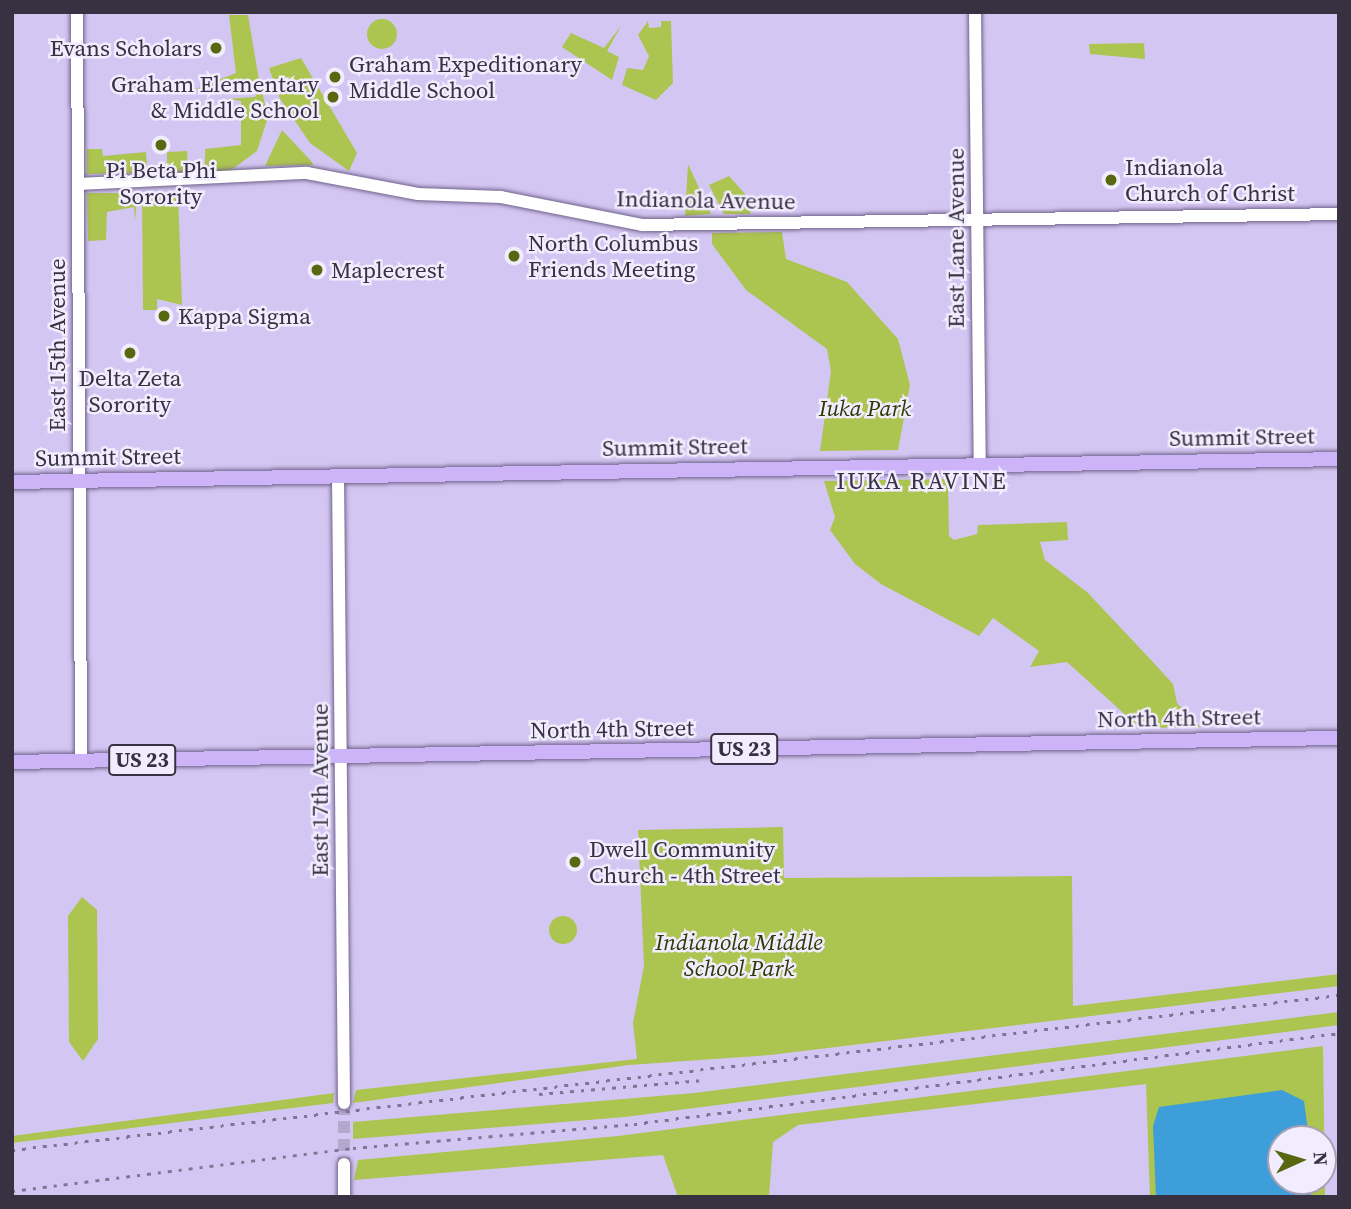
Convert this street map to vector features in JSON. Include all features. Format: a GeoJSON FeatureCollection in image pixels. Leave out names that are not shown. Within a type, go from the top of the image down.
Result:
{"type":"FeatureCollection","features":[{"type":"Feature","properties":{"kind":"main road","name":"Summit Street"},"geometry":{"type":"LineString","coordinates":[[12,482],[1339,459]]}},
{"type":"Feature","properties":{"kind":"main road","name":"North 4th Street"},"geometry":{"type":"LineString","coordinates":[[12,762],[1339,738]]}},
{"type":"Feature","properties":{"kind":"street","name":"East 15th Avenue"},"geometry":{"type":"LineString","coordinates":[[77,12],[81,761]]}},
{"type":"Feature","properties":{"kind":"street","name":"East Lane Avenue"},"geometry":{"type":"LineString","coordinates":[[975,12],[980,464]]}},
{"type":"Feature","properties":{"kind":"street","name":"Indianola Avenue"},"geometry":{"type":"LineString","coordinates":[[78,184],[307,173],[418,194],[501,197],[611,222],[697,224],[1339,214]]}},
{"type":"Feature","properties":{"kind":"street","name":"East 17th Avenue"},"geometry":{"type":"LineString","coordinates":[[338,476],[344,1103]]}},
{"type":"Feature","properties":{"kind":"street"},"geometry":{"type":"LineString","coordinates":[[344,1164],[344,1197]]}},
{"type":"Feature","properties":{"kind":"green space"},"geometry":{"type":"Polygon","coordinates":[[[229,15],[248,15],[259,80],[193,90],[236,73],[229,15]]]}},
{"type":"Feature","properties":{"kind":"green space"},"geometry":{"type":"Polygon","coordinates":[[[382,19],[393,23],[397,34],[393,45],[382,49],[371,45],[367,34],[371,23],[382,19]]]}},
{"type":"Feature","properties":{"kind":"green space"},"geometry":{"type":"Polygon","coordinates":[[[648,21],[649,28],[661,27],[661,21],[671,21],[673,83],[656,100],[622,85],[627,68],[643,70],[649,56],[638,35],[648,21]]]}},
{"type":"Feature","properties":{"kind":"green space"},"geometry":{"type":"Polygon","coordinates":[[[621,26],[607,51],[619,57],[612,80],[562,47],[571,33],[604,48],[621,26]]]}},
{"type":"Feature","properties":{"kind":"green space"},"geometry":{"type":"Polygon","coordinates":[[[1144,43],[1145,59],[1090,54],[1089,44],[1144,43]]]}},
{"type":"Feature","properties":{"kind":"green space"},"geometry":{"type":"Polygon","coordinates":[[[301,58],[357,153],[349,171],[310,143],[280,99],[269,68],[301,58]]]}},
{"type":"Feature","properties":{"kind":"green space"},"geometry":{"type":"Polygon","coordinates":[[[261,87],[268,117],[257,151],[230,171],[205,173],[205,149],[241,145],[241,101],[226,99],[255,97],[261,87]]]}},
{"type":"Feature","properties":{"kind":"green space"},"geometry":{"type":"Polygon","coordinates":[[[282,130],[312,162],[313,165],[265,166],[282,130]]]}},
{"type":"Feature","properties":{"kind":"green space"},"geometry":{"type":"Polygon","coordinates":[[[87,149],[102,149],[103,156],[146,152],[147,167],[167,166],[167,152],[187,151],[188,172],[87,174],[87,149]]]}},
{"type":"Feature","properties":{"kind":"green space"},"geometry":{"type":"Polygon","coordinates":[[[688,164],[710,212],[711,214],[685,216],[688,164]]]}},
{"type":"Feature","properties":{"kind":"green space"},"geometry":{"type":"Polygon","coordinates":[[[729,176],[753,203],[750,214],[724,214],[709,185],[729,176]]]}},
{"type":"Feature","properties":{"kind":"green space"},"geometry":{"type":"Polygon","coordinates":[[[178,192],[182,305],[157,299],[157,310],[143,310],[142,193],[178,192]]]}},
{"type":"Feature","properties":{"kind":"green space"},"geometry":{"type":"Polygon","coordinates":[[[87,193],[137,193],[135,222],[134,207],[107,212],[106,240],[88,241],[87,193]]]}},
{"type":"Feature","properties":{"kind":"green space","name":"Iuka Park"},"geometry":{"type":"Polygon","coordinates":[[[782,232],[786,259],[847,282],[898,339],[910,385],[898,450],[820,451],[831,371],[827,349],[746,290],[712,244],[712,233],[782,232]]]}},
{"type":"Feature","properties":{"kind":"green space"},"geometry":{"type":"Polygon","coordinates":[[[948,479],[949,536],[954,540],[977,534],[978,525],[1067,522],[1068,540],[1040,542],[1045,560],[1087,592],[1151,660],[1173,684],[1177,703],[1201,727],[1140,728],[1067,662],[1030,667],[1039,651],[993,618],[979,636],[881,584],[855,564],[830,530],[835,517],[824,481],[948,479]]]}},
{"type":"Feature","properties":{"kind":"green space","name":"Indianola Middle School Park"},"geometry":{"type":"Polygon","coordinates":[[[783,827],[784,878],[1072,876],[1073,1006],[1339,974],[1339,986],[770,1055],[629,1065],[353,1103],[356,1090],[637,1059],[633,1023],[644,966],[638,830],[783,827]]]}},
{"type":"Feature","properties":{"kind":"green space"},"geometry":{"type":"Polygon","coordinates":[[[82,897],[97,910],[98,1039],[83,1061],[69,1042],[68,916],[82,897]]]}},
{"type":"Feature","properties":{"kind":"green space"},"geometry":{"type":"Polygon","coordinates":[[[563,916],[573,920],[577,930],[573,940],[563,944],[553,940],[549,930],[553,920],[563,916]]]}},
{"type":"Feature","properties":{"kind":"green space"},"geometry":{"type":"Polygon","coordinates":[[[1339,1012],[1339,1025],[625,1117],[353,1139],[353,1122],[694,1093],[1339,1012]]]}},
{"type":"Feature","properties":{"kind":"green space"},"geometry":{"type":"Polygon","coordinates":[[[1323,1046],[1324,1125],[1267,1125],[1267,1195],[1325,1197],[1150,1197],[1146,1084],[798,1125],[773,1142],[769,1197],[678,1197],[663,1155],[354,1180],[358,1160],[618,1136],[1323,1046]]]}},
{"type":"Feature","properties":{"kind":"green space"},"geometry":{"type":"Polygon","coordinates":[[[334,1093],[333,1103],[12,1143],[12,1136],[334,1093]]]}},
{"type":"Feature","properties":{"kind":"water"},"geometry":{"type":"Polygon","coordinates":[[[1282,1090],[1304,1101],[1307,1125],[1267,1125],[1267,1195],[1311,1197],[1156,1197],[1153,1126],[1159,1107],[1282,1090]]]}},
{"type":"Feature","properties":{"kind":"tunnel"},"geometry":{"type":"LineString","coordinates":[[344,1103],[344,1164]]}},
{"type":"Feature","properties":{"kind":"railway"},"geometry":{"type":"LineString","coordinates":[[12,1150],[1339,995]]}},
{"type":"Feature","properties":{"kind":"railway"},"geometry":{"type":"LineString","coordinates":[[12,1191],[353,1148],[634,1124],[1339,1033]]}},
{"type":"Feature","properties":{"kind":"railway"},"geometry":{"type":"LineString","coordinates":[[539,1094],[703,1080]]}},
{"type":"Feature","properties":{"kind":"place","name":"Evans Scholars"},"geometry":{"type":"Point","coordinates":[216,48]}},
{"type":"Feature","properties":{"kind":"place","name":"Graham Expeditionary Middle School"},"geometry":{"type":"Point","coordinates":[335,77]}},
{"type":"Feature","properties":{"kind":"place","name":"Graham Elementary & Middle School"},"geometry":{"type":"Point","coordinates":[333,97]}},
{"type":"Feature","properties":{"kind":"place","name":"Pi Beta Phi Sorority"},"geometry":{"type":"Point","coordinates":[161,145]}},
{"type":"Feature","properties":{"kind":"place","name":"Indianola Church of Christ"},"geometry":{"type":"Point","coordinates":[1111,180]}},
{"type":"Feature","properties":{"kind":"place","name":"North Columbus Friends Meeting"},"geometry":{"type":"Point","coordinates":[514,256]}},
{"type":"Feature","properties":{"kind":"place","name":"Maplecrest"},"geometry":{"type":"Point","coordinates":[317,270]}},
{"type":"Feature","properties":{"kind":"place","name":"Kappa Sigma"},"geometry":{"type":"Point","coordinates":[164,316]}},
{"type":"Feature","properties":{"kind":"place","name":"Delta Zeta Sorority"},"geometry":{"type":"Point","coordinates":[130,353]}},
{"type":"Feature","properties":{"kind":"place","name":"Dwell Community Church - 4th Street"},"geometry":{"type":"Point","coordinates":[575,862]}},
{"type":"Feature","properties":{"kind":"district","name":"IUKA RAVINE"},"geometry":{"type":"Point","coordinates":[922,481]}}]}
